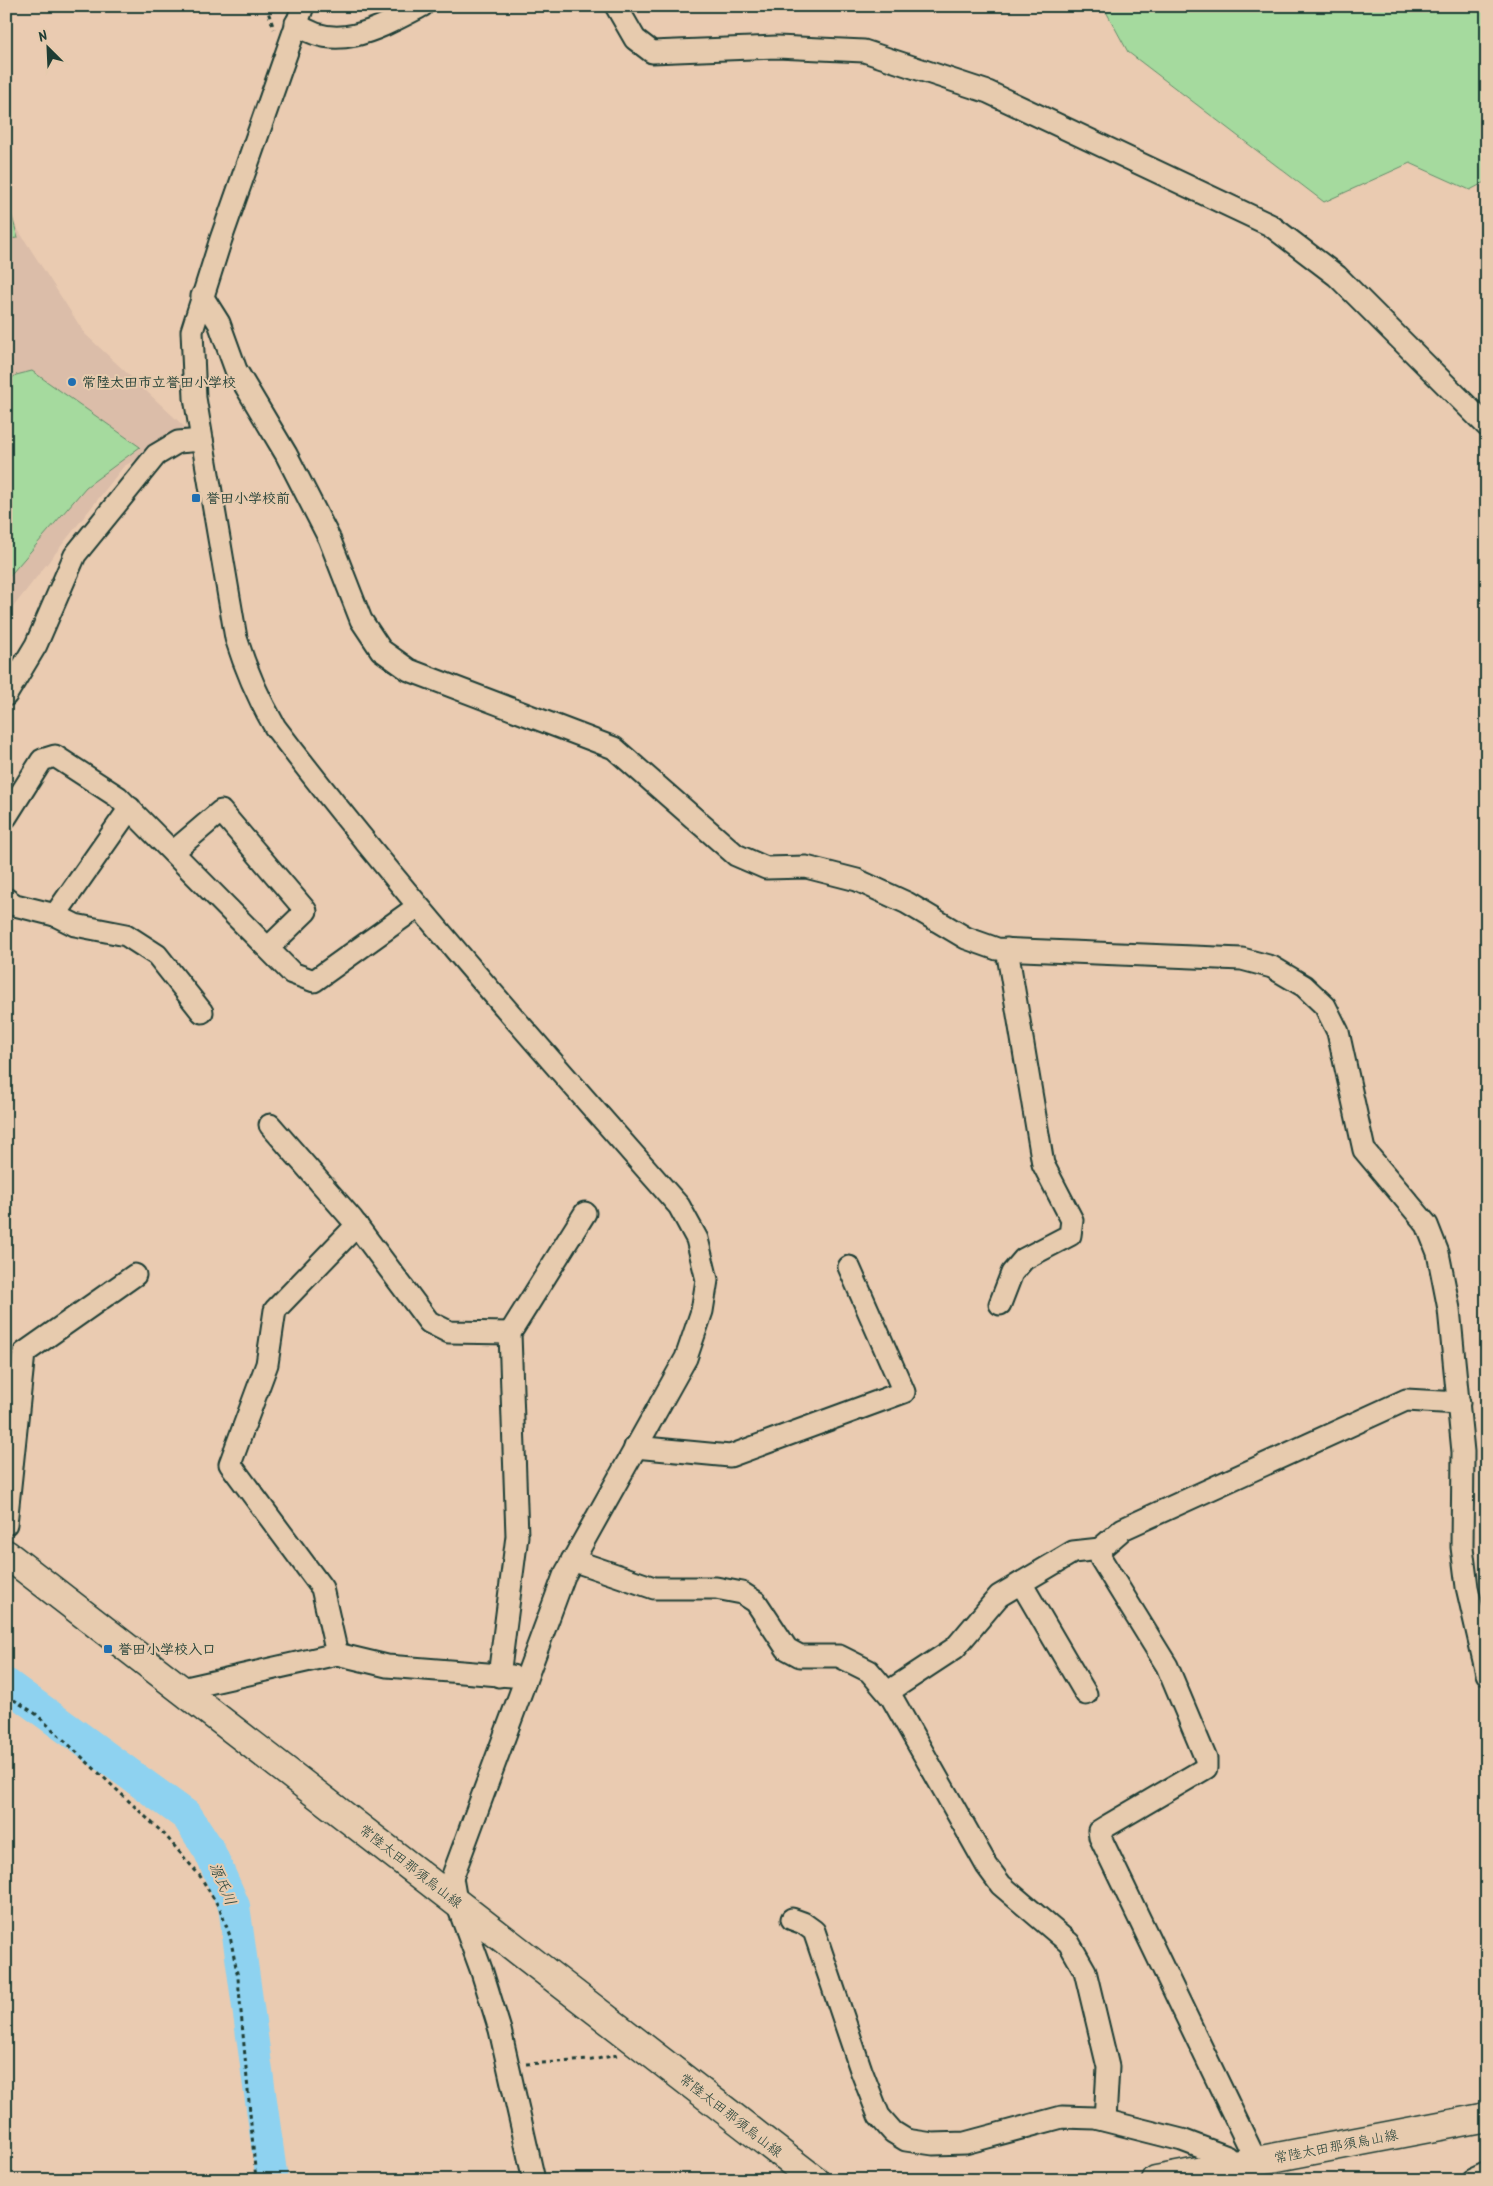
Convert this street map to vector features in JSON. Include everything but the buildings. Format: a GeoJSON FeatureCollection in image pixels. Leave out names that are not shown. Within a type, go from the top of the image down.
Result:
{"type":"FeatureCollection","features":[{"type":"Feature","properties":{"kind":"main road","name":"常陸太田那須烏山線"},"geometry":{"type":"LineString","coordinates":[[6,1554],[815,2180]]}},
{"type":"Feature","properties":{"kind":"main road","name":"常陸太田那須烏山線"},"geometry":{"type":"LineString","coordinates":[[1156,2180],[1246,2169],[1487,2117]]}},
{"type":"Feature","properties":{"kind":"street"},"geometry":{"type":"LineString","coordinates":[[299,15],[310,34],[345,38],[374,30],[422,6]]}},
{"type":"Feature","properties":{"kind":"street"},"geometry":{"type":"LineString","coordinates":[[616,6],[635,39],[652,52],[777,47],[864,51],[988,92],[1261,221],[1337,276],[1487,426]]}},
{"type":"Feature","properties":{"kind":"street"},"geometry":{"type":"LineString","coordinates":[[299,15],[202,296],[192,331],[195,398],[236,638],[245,668],[259,699],[275,727],[417,907],[515,1022],[679,1206],[697,1239],[708,1280],[702,1311],[686,1358],[572,1560],[527,1673],[452,1878],[456,1901],[482,1972],[500,2030],[534,2180]]}},
{"type":"Feature","properties":{"kind":"street"},"geometry":{"type":"LineString","coordinates":[[202,296],[219,323],[236,370],[286,454],[329,538],[361,620],[381,650],[409,670],[456,686],[614,748],[736,855],[766,868],[806,867],[857,880],[907,903],[966,938],[997,948],[1242,959],[1272,967],[1304,986],[1325,1006],[1338,1032],[1364,1150],[1426,1225],[1438,1253],[1449,1309],[1459,1403],[1463,1452],[1464,1563],[1467,1587],[1487,1674]]}},
{"type":"Feature","properties":{"kind":"street"},"geometry":{"type":"LineString","coordinates":[[6,695],[36,646],[75,554],[156,455],[178,442],[202,440]]}},
{"type":"Feature","properties":{"kind":"street"},"geometry":{"type":"LineString","coordinates":[[6,817],[42,760],[55,756],[118,797],[292,973],[314,981],[417,907]]}},
{"type":"Feature","properties":{"kind":"street"},"geometry":{"type":"LineString","coordinates":[[55,915],[130,808]]}},
{"type":"Feature","properties":{"kind":"street"},"geometry":{"type":"LineString","coordinates":[[173,852],[222,811],[306,910],[268,948]]}},
{"type":"Feature","properties":{"kind":"street"},"geometry":{"type":"LineString","coordinates":[[6,899],[15,906],[55,915],[75,925],[126,935],[157,955],[202,1012]]}},
{"type":"Feature","properties":{"kind":"street"},"geometry":{"type":"LineString","coordinates":[[1000,1304],[1012,1274],[1024,1259],[1070,1235],[1072,1220],[1043,1164],[1007,949]]}},
{"type":"Feature","properties":{"kind":"street"},"geometry":{"type":"LineString","coordinates":[[270,1125],[357,1225],[428,1322],[449,1332],[510,1333]]}},
{"type":"Feature","properties":{"kind":"street"},"geometry":{"type":"LineString","coordinates":[[499,1676],[517,1536],[510,1333],[585,1213]]}},
{"type":"Feature","properties":{"kind":"street"},"geometry":{"type":"LineString","coordinates":[[337,1654],[322,1588],[230,1464],[267,1364],[275,1310],[357,1225]]}},
{"type":"Feature","properties":{"kind":"street"},"geometry":{"type":"LineString","coordinates":[[635,1447],[730,1456],[904,1392],[849,1267]]}},
{"type":"Feature","properties":{"kind":"street"},"geometry":{"type":"LineString","coordinates":[[6,1524],[24,1353],[135,1275]]}},
{"type":"Feature","properties":{"kind":"street"},"geometry":{"type":"LineString","coordinates":[[888,1692],[956,1648],[999,1596],[1073,1552],[1100,1549],[1123,1529],[1406,1400],[1459,1403]]}},
{"type":"Feature","properties":{"kind":"street"},"geometry":{"type":"LineString","coordinates":[[1100,1549],[1100,1559],[1167,1666],[1206,1759],[1206,1768],[1100,1831],[1100,1837],[1246,2169]]}},
{"type":"Feature","properties":{"kind":"street"},"geometry":{"type":"LineString","coordinates":[[572,1560],[654,1588],[716,1588],[742,1593],[756,1602],[787,1649],[800,1656],[839,1656],[869,1671],[888,1692],[987,1866],[1001,1885],[1069,1944],[1085,1971],[1108,2067],[1105,2120]]}},
{"type":"Feature","properties":{"kind":"street"},"geometry":{"type":"LineString","coordinates":[[1021,1583],[1086,1694]]}},
{"type":"Feature","properties":{"kind":"street"},"geometry":{"type":"LineString","coordinates":[[182,1689],[337,1654],[387,1666],[499,1676],[527,1673]]}},
{"type":"Feature","properties":{"kind":"street"},"geometry":{"type":"LineString","coordinates":[[792,1919],[803,1923],[814,1931],[861,2070],[879,2116],[893,2132],[906,2140],[924,2143],[965,2144],[1062,2118],[1095,2118],[1182,2140],[1227,2157],[1246,2169]]}},
{"type":"Feature","properties":{"kind":"street"},"geometry":{"type":"LineString","coordinates":[[1472,2180],[1487,2173]]}},
{"type":"Feature","properties":{"kind":"path"},"geometry":{"type":"LineString","coordinates":[[6,1697],[11,1698],[36,1714],[165,1835],[200,1876],[220,1909],[230,1936],[238,1978],[256,2180]]}},
{"type":"Feature","properties":{"kind":"path"},"geometry":{"type":"LineString","coordinates":[[518,2066],[540,2062],[592,2060],[612,2057],[625,2052]]}},
{"type":"Feature","properties":{"kind":"shaded area","name":"常陸太田市立誉田小学校"},"geometry":{"type":"Polygon","coordinates":[[[6,211],[85,334],[189,431],[124,466],[6,616],[6,211]]]}},
{"type":"Feature","properties":{"kind":"green space"},"geometry":{"type":"Polygon","coordinates":[[[1103,6],[1487,6],[1487,181],[1470,190],[1410,163],[1324,202],[1128,52],[1103,6]]]}},
{"type":"Feature","properties":{"kind":"green space"},"geometry":{"type":"Polygon","coordinates":[[[6,195],[18,238],[6,239],[6,195]]]}},
{"type":"Feature","properties":{"kind":"green space"},"geometry":{"type":"Polygon","coordinates":[[[32,371],[140,447],[86,487],[6,580],[6,383],[16,375],[32,371]]]}},
{"type":"Feature","properties":{"kind":"waterway","name":"源氏川"},"geometry":{"type":"LineString","coordinates":[[6,1684],[187,1816],[209,1850],[234,1906],[272,2180]]}},
{"type":"Feature","properties":{"kind":"place","name":"常陸太田市立誉田小学校"},"geometry":{"type":"Point","coordinates":[72,382]}},
{"type":"Feature","properties":{"kind":"place","name":"誉田小学校前"},"geometry":{"type":"Point","coordinates":[196,498]}},
{"type":"Feature","properties":{"kind":"place","name":"誉田小学校入口"},"geometry":{"type":"Point","coordinates":[108,1649]}}]}
